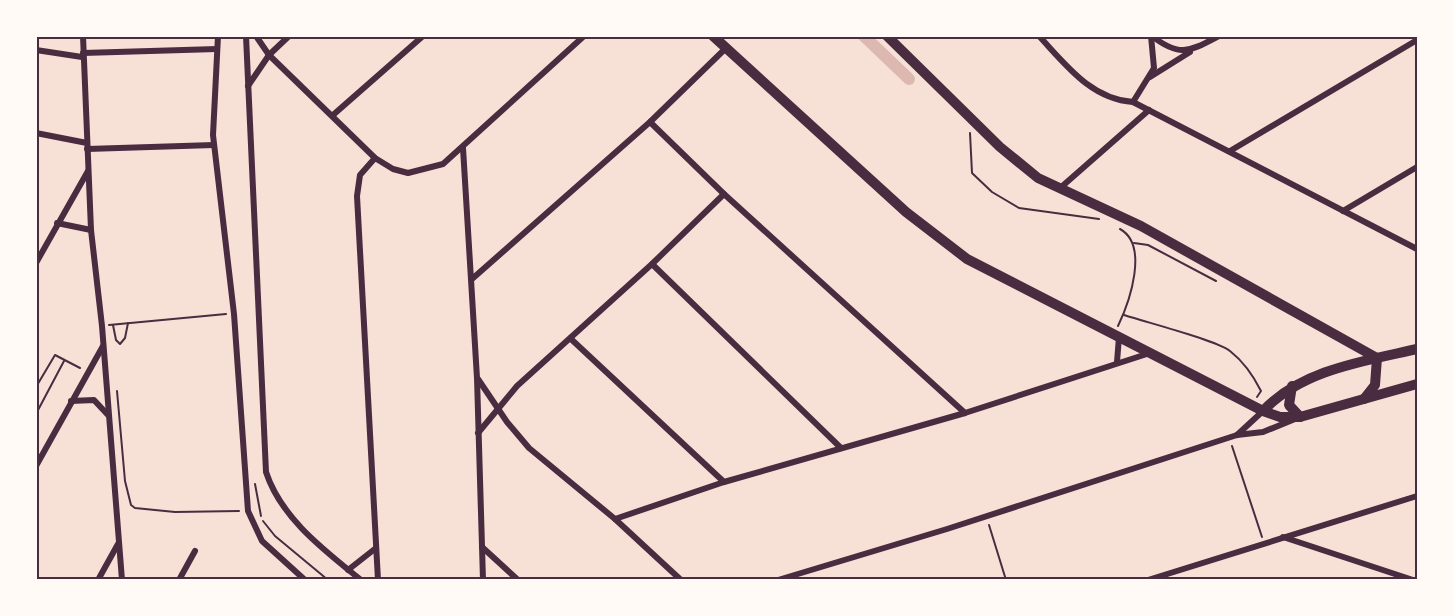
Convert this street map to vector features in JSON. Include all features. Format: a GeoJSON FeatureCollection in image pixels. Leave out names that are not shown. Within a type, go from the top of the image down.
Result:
{"type":"FeatureCollection","features":[{"type":"Feature","properties":{"kind":"main road"},"geometry":{"type":"LineString","coordinates":[[712,36],[906,212],[967,259],[1263,411],[1280,417],[1300,417],[1417,384]]}},
{"type":"Feature","properties":{"kind":"main road"},"geometry":{"type":"LineString","coordinates":[[887,36],[970,118],[1038,178],[1058,190],[1141,226],[1377,358]]}},
{"type":"Feature","properties":{"kind":"main road"},"geometry":{"type":"LineString","coordinates":[[1263,411],[1292,386],[1312,377],[1417,349]]}},
{"type":"Feature","properties":{"kind":"main road"},"geometry":{"type":"LineString","coordinates":[[1364,399],[1375,385],[1377,358]]}},
{"type":"Feature","properties":{"kind":"main road"},"geometry":{"type":"LineString","coordinates":[[1292,386],[1289,405],[1300,417]]}},
{"type":"Feature","properties":{"kind":"street"},"geometry":{"type":"LineString","coordinates":[[83,36],[91,230],[104,344],[122,580]]}},
{"type":"Feature","properties":{"kind":"street"},"geometry":{"type":"LineString","coordinates":[[218,36],[214,145],[234,314],[248,511],[262,541],[305,580]]}},
{"type":"Feature","properties":{"kind":"street"},"geometry":{"type":"LineString","coordinates":[[246,36],[266,472],[272,489],[286,512],[361,580]]}},
{"type":"Feature","properties":{"kind":"street"},"geometry":{"type":"LineString","coordinates":[[256,36],[269,55],[375,158],[393,169],[408,173],[443,164],[584,36]]}},
{"type":"Feature","properties":{"kind":"street"},"geometry":{"type":"LineString","coordinates":[[248,86],[269,55],[289,36]]}},
{"type":"Feature","properties":{"kind":"street"},"geometry":{"type":"LineString","coordinates":[[333,115],[423,36]]}},
{"type":"Feature","properties":{"kind":"street"},"geometry":{"type":"LineString","coordinates":[[1039,36],[1096,92],[1120,101],[1133,102],[1417,249]]}},
{"type":"Feature","properties":{"kind":"street"},"geometry":{"type":"LineString","coordinates":[[1133,102],[1155,62],[1152,36]]}},
{"type":"Feature","properties":{"kind":"street"},"geometry":{"type":"LineString","coordinates":[[1152,36],[1170,48],[1190,52]]}},
{"type":"Feature","properties":{"kind":"street"},"geometry":{"type":"LineString","coordinates":[[1147,79],[1219,36]]}},
{"type":"Feature","properties":{"kind":"street"},"geometry":{"type":"LineString","coordinates":[[1230,151],[1417,40]]}},
{"type":"Feature","properties":{"kind":"street"},"geometry":{"type":"LineString","coordinates":[[36,50],[83,55],[217,49]]}},
{"type":"Feature","properties":{"kind":"street"},"geometry":{"type":"LineString","coordinates":[[472,279],[650,122],[725,49]]}},
{"type":"Feature","properties":{"kind":"street"},"geometry":{"type":"LineString","coordinates":[[1058,190],[1149,110]]}},
{"type":"Feature","properties":{"kind":"street"},"geometry":{"type":"LineString","coordinates":[[650,122],[724,194],[965,413]]}},
{"type":"Feature","properties":{"kind":"street"},"geometry":{"type":"LineString","coordinates":[[36,133],[87,146],[214,145]]}},
{"type":"Feature","properties":{"kind":"street"},"geometry":{"type":"LineString","coordinates":[[464,147],[477,378],[483,580]]}},
{"type":"Feature","properties":{"kind":"street"},"geometry":{"type":"LineString","coordinates":[[375,158],[360,175],[357,196],[378,580]]}},
{"type":"Feature","properties":{"kind":"street"},"geometry":{"type":"LineString","coordinates":[[1343,211],[1417,167]]}},
{"type":"Feature","properties":{"kind":"street"},"geometry":{"type":"LineString","coordinates":[[36,263],[88,170]]}},
{"type":"Feature","properties":{"kind":"street"},"geometry":{"type":"LineString","coordinates":[[478,433],[518,386],[652,264],[724,194]]}},
{"type":"Feature","properties":{"kind":"street"},"geometry":{"type":"LineString","coordinates":[[57,223],[91,230]]}},
{"type":"Feature","properties":{"kind":"street"},"geometry":{"type":"LineString","coordinates":[[652,264],[841,448]]}},
{"type":"Feature","properties":{"kind":"street"},"geometry":{"type":"LineString","coordinates":[[1117,336],[1117,362]]}},
{"type":"Feature","properties":{"kind":"street"},"geometry":{"type":"LineString","coordinates":[[571,339],[724,482]]}},
{"type":"Feature","properties":{"kind":"street"},"geometry":{"type":"LineString","coordinates":[[36,466],[70,401],[104,344]]}},
{"type":"Feature","properties":{"kind":"street"},"geometry":{"type":"LineString","coordinates":[[615,519],[724,482],[965,413],[1150,353]]}},
{"type":"Feature","properties":{"kind":"street"},"geometry":{"type":"LineString","coordinates":[[477,378],[530,448],[615,519],[681,580]]}},
{"type":"Feature","properties":{"kind":"street"},"geometry":{"type":"LineString","coordinates":[[70,401],[94,400],[109,416]]}},
{"type":"Feature","properties":{"kind":"street"},"geometry":{"type":"LineString","coordinates":[[1238,435],[1263,411]]}},
{"type":"Feature","properties":{"kind":"street"},"geometry":{"type":"LineString","coordinates":[[778,580],[987,517],[1238,435],[1263,432],[1300,417]]}},
{"type":"Feature","properties":{"kind":"street"},"geometry":{"type":"LineString","coordinates":[[1148,580],[1417,496]]}},
{"type":"Feature","properties":{"kind":"street"},"geometry":{"type":"LineString","coordinates":[[1282,537],[1413,580]]}},
{"type":"Feature","properties":{"kind":"street"},"geometry":{"type":"LineString","coordinates":[[98,580],[119,543]]}},
{"type":"Feature","properties":{"kind":"street"},"geometry":{"type":"LineString","coordinates":[[348,570],[376,547]]}},
{"type":"Feature","properties":{"kind":"street"},"geometry":{"type":"LineString","coordinates":[[482,548],[518,580]]}},
{"type":"Feature","properties":{"kind":"street"},"geometry":{"type":"LineString","coordinates":[[178,580],[195,551]]}},
{"type":"Feature","properties":{"kind":"path"},"geometry":{"type":"LineString","coordinates":[[970,118],[969,150],[972,173],[992,192],[1018,208],[1102,219]]}},
{"type":"Feature","properties":{"kind":"path"},"geometry":{"type":"LineString","coordinates":[[1117,336],[1134,269],[1134,243],[1128,234],[1119,229]]}},
{"type":"Feature","properties":{"kind":"path"},"geometry":{"type":"LineString","coordinates":[[1134,243],[1148,245],[1216,282],[1222,271]]}},
{"type":"Feature","properties":{"kind":"path"},"geometry":{"type":"LineString","coordinates":[[102,326],[234,314]]}},
{"type":"Feature","properties":{"kind":"path"},"geometry":{"type":"LineString","coordinates":[[1124,315],[1228,349],[1247,367],[1261,391],[1251,405]]}},
{"type":"Feature","properties":{"kind":"path"},"geometry":{"type":"LineString","coordinates":[[113,325],[116,340],[120,344],[125,338],[128,323]]}},
{"type":"Feature","properties":{"kind":"path"},"geometry":{"type":"LineString","coordinates":[[36,387],[55,355],[88,372]]}},
{"type":"Feature","properties":{"kind":"path"},"geometry":{"type":"LineString","coordinates":[[36,412],[64,361]]}},
{"type":"Feature","properties":{"kind":"path"},"geometry":{"type":"LineString","coordinates":[[117,389],[125,481],[131,505],[135,508],[175,512],[248,511]]}},
{"type":"Feature","properties":{"kind":"path"},"geometry":{"type":"LineString","coordinates":[[1229,439],[1264,543]]}},
{"type":"Feature","properties":{"kind":"path"},"geometry":{"type":"LineString","coordinates":[[244,470],[256,485],[261,516],[266,525],[328,580]]}},
{"type":"Feature","properties":{"kind":"path"},"geometry":{"type":"LineString","coordinates":[[987,517],[1006,580]]}},
{"type":"Feature","properties":{"kind":"waterway"},"geometry":{"type":"LineString","coordinates":[[864,36],[909,79]]}}]}
